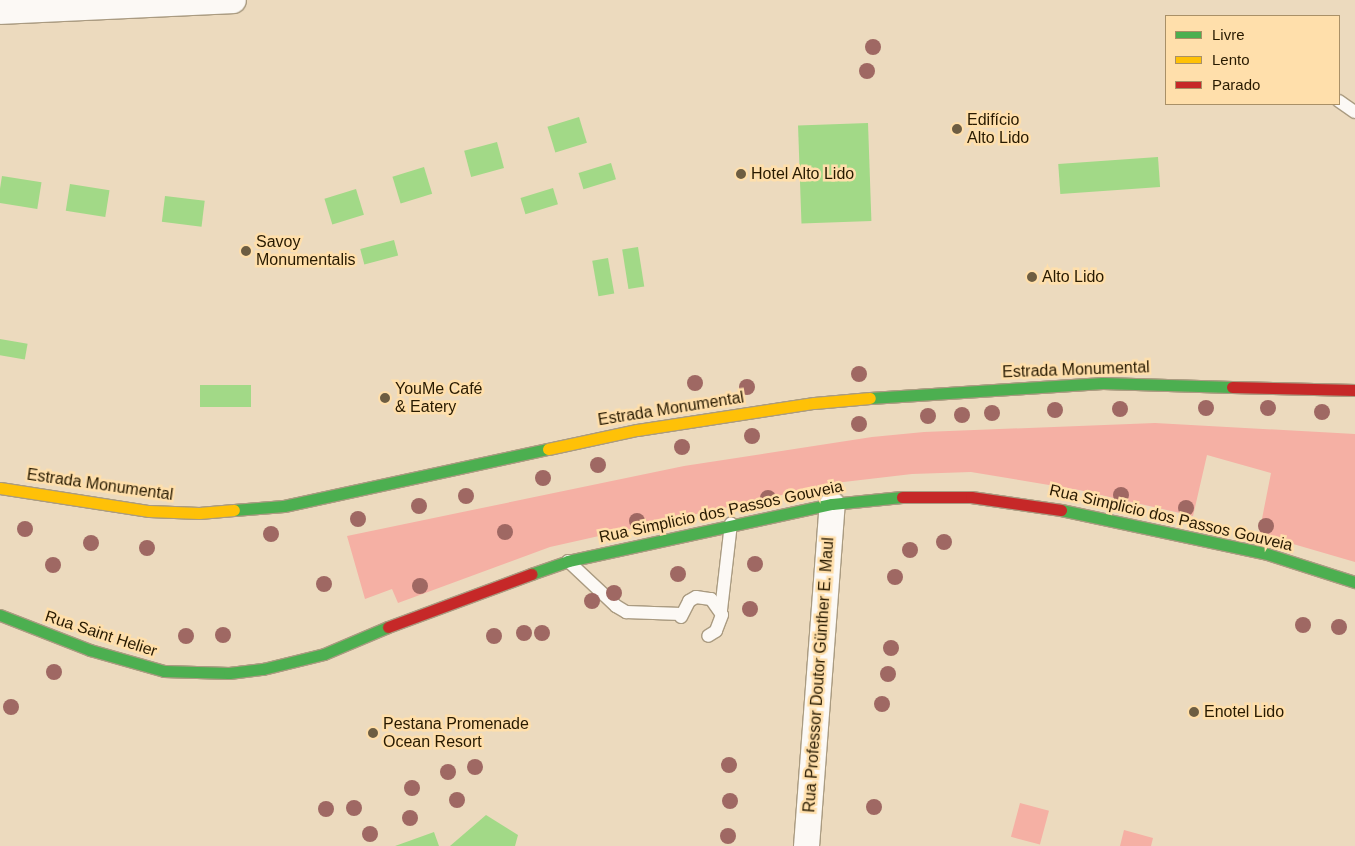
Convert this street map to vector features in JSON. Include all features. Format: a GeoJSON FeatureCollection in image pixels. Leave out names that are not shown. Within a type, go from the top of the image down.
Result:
{"type":"FeatureCollection","features":[{"type":"Feature","properties":{"kind":"main road","name":"Estrada Monumental"},"geometry":{"type":"LineString","coordinates":[[0,488],[149,511],[209,512],[284,506],[637,430],[814,403],[935,392],[1103,383],[1355,390]]}},
{"type":"Feature","properties":{"kind":"main road","name":"Rua Simplicio dos Passos Gouveia"},"geometry":{"type":"LineString","coordinates":[[397,626],[457,599],[568,561],[731,524],[832,504],[902,497],[971,497],[1034,504],[1264,554],[1355,582]]}},
{"type":"Feature","properties":{"kind":"main road","name":"Rua Saint Helier"},"geometry":{"type":"LineString","coordinates":[[0,615],[124,662],[164,671],[198,673],[229,673],[290,665],[397,626]]}},
{"type":"Feature","properties":{"kind":"street"},"geometry":{"type":"LineString","coordinates":[[0,11],[61,4],[233,0]]}},
{"type":"Feature","properties":{"kind":"street","name":"Rua Professor Doutor Günther E. Maul"},"geometry":{"type":"LineString","coordinates":[[806,846],[832,504]]}},
{"type":"Feature","properties":{"kind":"lane"},"geometry":{"type":"LineString","coordinates":[[1340,102],[1355,112]]}},
{"type":"Feature","properties":{"kind":"lane"},"geometry":{"type":"LineString","coordinates":[[708,636],[721,624],[731,524]]}},
{"type":"Feature","properties":{"kind":"lane"},"geometry":{"type":"LineString","coordinates":[[568,561],[616,606],[626,612],[681,615],[689,601],[696,597],[711,599],[721,610]]}},
{"type":"Feature","properties":{"kind":"shaded area"},"geometry":{"type":"Polygon","coordinates":[[[579,117],[587,143],[555,152],[547,127],[579,117]]]}},
{"type":"Feature","properties":{"kind":"shaded area"},"geometry":{"type":"Polygon","coordinates":[[[868,123],[871,221],[801,223],[798,125],[868,123]]]}},
{"type":"Feature","properties":{"kind":"shaded area"},"geometry":{"type":"Polygon","coordinates":[[[497,142],[504,168],[471,177],[464,151],[497,142]]]}},
{"type":"Feature","properties":{"kind":"shaded area"},"geometry":{"type":"Polygon","coordinates":[[[1158,157],[1160,187],[1060,194],[1058,164],[1158,157]]]}},
{"type":"Feature","properties":{"kind":"shaded area"},"geometry":{"type":"Polygon","coordinates":[[[611,163],[616,179],[583,189],[578,173],[611,163]]]}},
{"type":"Feature","properties":{"kind":"shaded area"},"geometry":{"type":"Polygon","coordinates":[[[424,167],[432,194],[401,203],[392,177],[424,167]]]}},
{"type":"Feature","properties":{"kind":"shaded area"},"geometry":{"type":"Polygon","coordinates":[[[2,176],[42,182],[37,209],[0,203],[2,176]]]}},
{"type":"Feature","properties":{"kind":"shaded area"},"geometry":{"type":"Polygon","coordinates":[[[70,184],[110,190],[105,217],[66,211],[70,184]]]}},
{"type":"Feature","properties":{"kind":"shaded area"},"geometry":{"type":"Polygon","coordinates":[[[553,188],[558,204],[525,214],[520,198],[553,188]]]}},
{"type":"Feature","properties":{"kind":"shaded area"},"geometry":{"type":"Polygon","coordinates":[[[356,189],[364,215],[332,224],[324,199],[356,189]]]}},
{"type":"Feature","properties":{"kind":"shaded area"},"geometry":{"type":"Polygon","coordinates":[[[165,196],[205,201],[202,227],[162,222],[165,196]]]}},
{"type":"Feature","properties":{"kind":"shaded area"},"geometry":{"type":"Polygon","coordinates":[[[394,240],[398,255],[364,265],[360,249],[394,240]]]}},
{"type":"Feature","properties":{"kind":"shaded area"},"geometry":{"type":"Polygon","coordinates":[[[638,247],[644,287],[628,289],[622,250],[638,247]]]}},
{"type":"Feature","properties":{"kind":"shaded area"},"geometry":{"type":"Polygon","coordinates":[[[608,258],[614,293],[598,296],[592,261],[608,258]]]}},
{"type":"Feature","properties":{"kind":"shaded area"},"geometry":{"type":"Polygon","coordinates":[[[0,339],[28,344],[25,360],[0,355],[0,339]]]}},
{"type":"Feature","properties":{"kind":"shaded area"},"geometry":{"type":"Polygon","coordinates":[[[200,385],[251,385],[251,407],[200,407],[200,385]]]}},
{"type":"Feature","properties":{"kind":"shaded area"},"geometry":{"type":"Polygon","coordinates":[[[1155,423],[1355,434],[1355,562],[1259,534],[1271,473],[1207,455],[1193,516],[1079,490],[971,472],[912,474],[835,483],[550,547],[398,603],[392,589],[365,599],[347,536],[684,466],[872,437],[924,432],[1155,423]]]}},
{"type":"Feature","properties":{"kind":"shaded area"},"geometry":{"type":"Polygon","coordinates":[[[1020,803],[1049,811],[1040,845],[1011,837],[1020,803]]]}},
{"type":"Feature","properties":{"kind":"shaded area"},"geometry":{"type":"Polygon","coordinates":[[[486,815],[518,835],[515,846],[450,846],[486,815]]]}},
{"type":"Feature","properties":{"kind":"shaded area"},"geometry":{"type":"Polygon","coordinates":[[[1124,830],[1153,838],[1151,846],[1120,846],[1124,830]]]}},
{"type":"Feature","properties":{"kind":"shaded area"},"geometry":{"type":"Polygon","coordinates":[[[434,832],[439,846],[395,846],[409,841],[434,832]]]}},
{"type":"Feature","properties":{"kind":"traffic: fast"},"geometry":{"type":"LineString","coordinates":[[870,398],[1103,383],[1232,387]]}},
{"type":"Feature","properties":{"kind":"traffic: fast"},"geometry":{"type":"LineString","coordinates":[[234,510],[284,506],[548,449]]}},
{"type":"Feature","properties":{"kind":"traffic: fast"},"geometry":{"type":"LineString","coordinates":[[531,574],[568,561],[832,504],[902,497]]}},
{"type":"Feature","properties":{"kind":"traffic: fast"},"geometry":{"type":"LineString","coordinates":[[1061,510],[1264,553],[1355,582]]}},
{"type":"Feature","properties":{"kind":"traffic: fast"},"geometry":{"type":"LineString","coordinates":[[0,615],[90,650],[164,671],[229,673],[263,669],[324,654],[388,627]]}},
{"type":"Feature","properties":{"kind":"traffic: slow"},"geometry":{"type":"LineString","coordinates":[[548,449],[637,430],[814,403],[870,398]]}},
{"type":"Feature","properties":{"kind":"traffic: slow"},"geometry":{"type":"LineString","coordinates":[[0,488],[149,511],[199,513],[234,510]]}},
{"type":"Feature","properties":{"kind":"traffic: jam"},"geometry":{"type":"LineString","coordinates":[[1232,387],[1355,390]]}},
{"type":"Feature","properties":{"kind":"traffic: jam"},"geometry":{"type":"LineString","coordinates":[[902,497],[971,497],[1061,510]]}},
{"type":"Feature","properties":{"kind":"traffic: jam"},"geometry":{"type":"LineString","coordinates":[[388,627],[531,574]]}},
{"type":"Feature","properties":{"kind":"place","name":"Edifício Alto Lido"},"geometry":{"type":"Point","coordinates":[957,129]}},
{"type":"Feature","properties":{"kind":"place","name":"Hotel Alto Lido"},"geometry":{"type":"Point","coordinates":[741,174]}},
{"type":"Feature","properties":{"kind":"place","name":"Savoy Monumentalis"},"geometry":{"type":"Point","coordinates":[246,251]}},
{"type":"Feature","properties":{"kind":"place","name":"Alto Lido"},"geometry":{"type":"Point","coordinates":[1032,277]}},
{"type":"Feature","properties":{"kind":"place","name":"YouMe Café & Eatery"},"geometry":{"type":"Point","coordinates":[385,398]}},
{"type":"Feature","properties":{"kind":"place","name":"Enotel Lido"},"geometry":{"type":"Point","coordinates":[1194,712]}},
{"type":"Feature","properties":{"kind":"place","name":"Pestana Promenade Ocean Resort"},"geometry":{"type":"Point","coordinates":[373,733]}}]}
